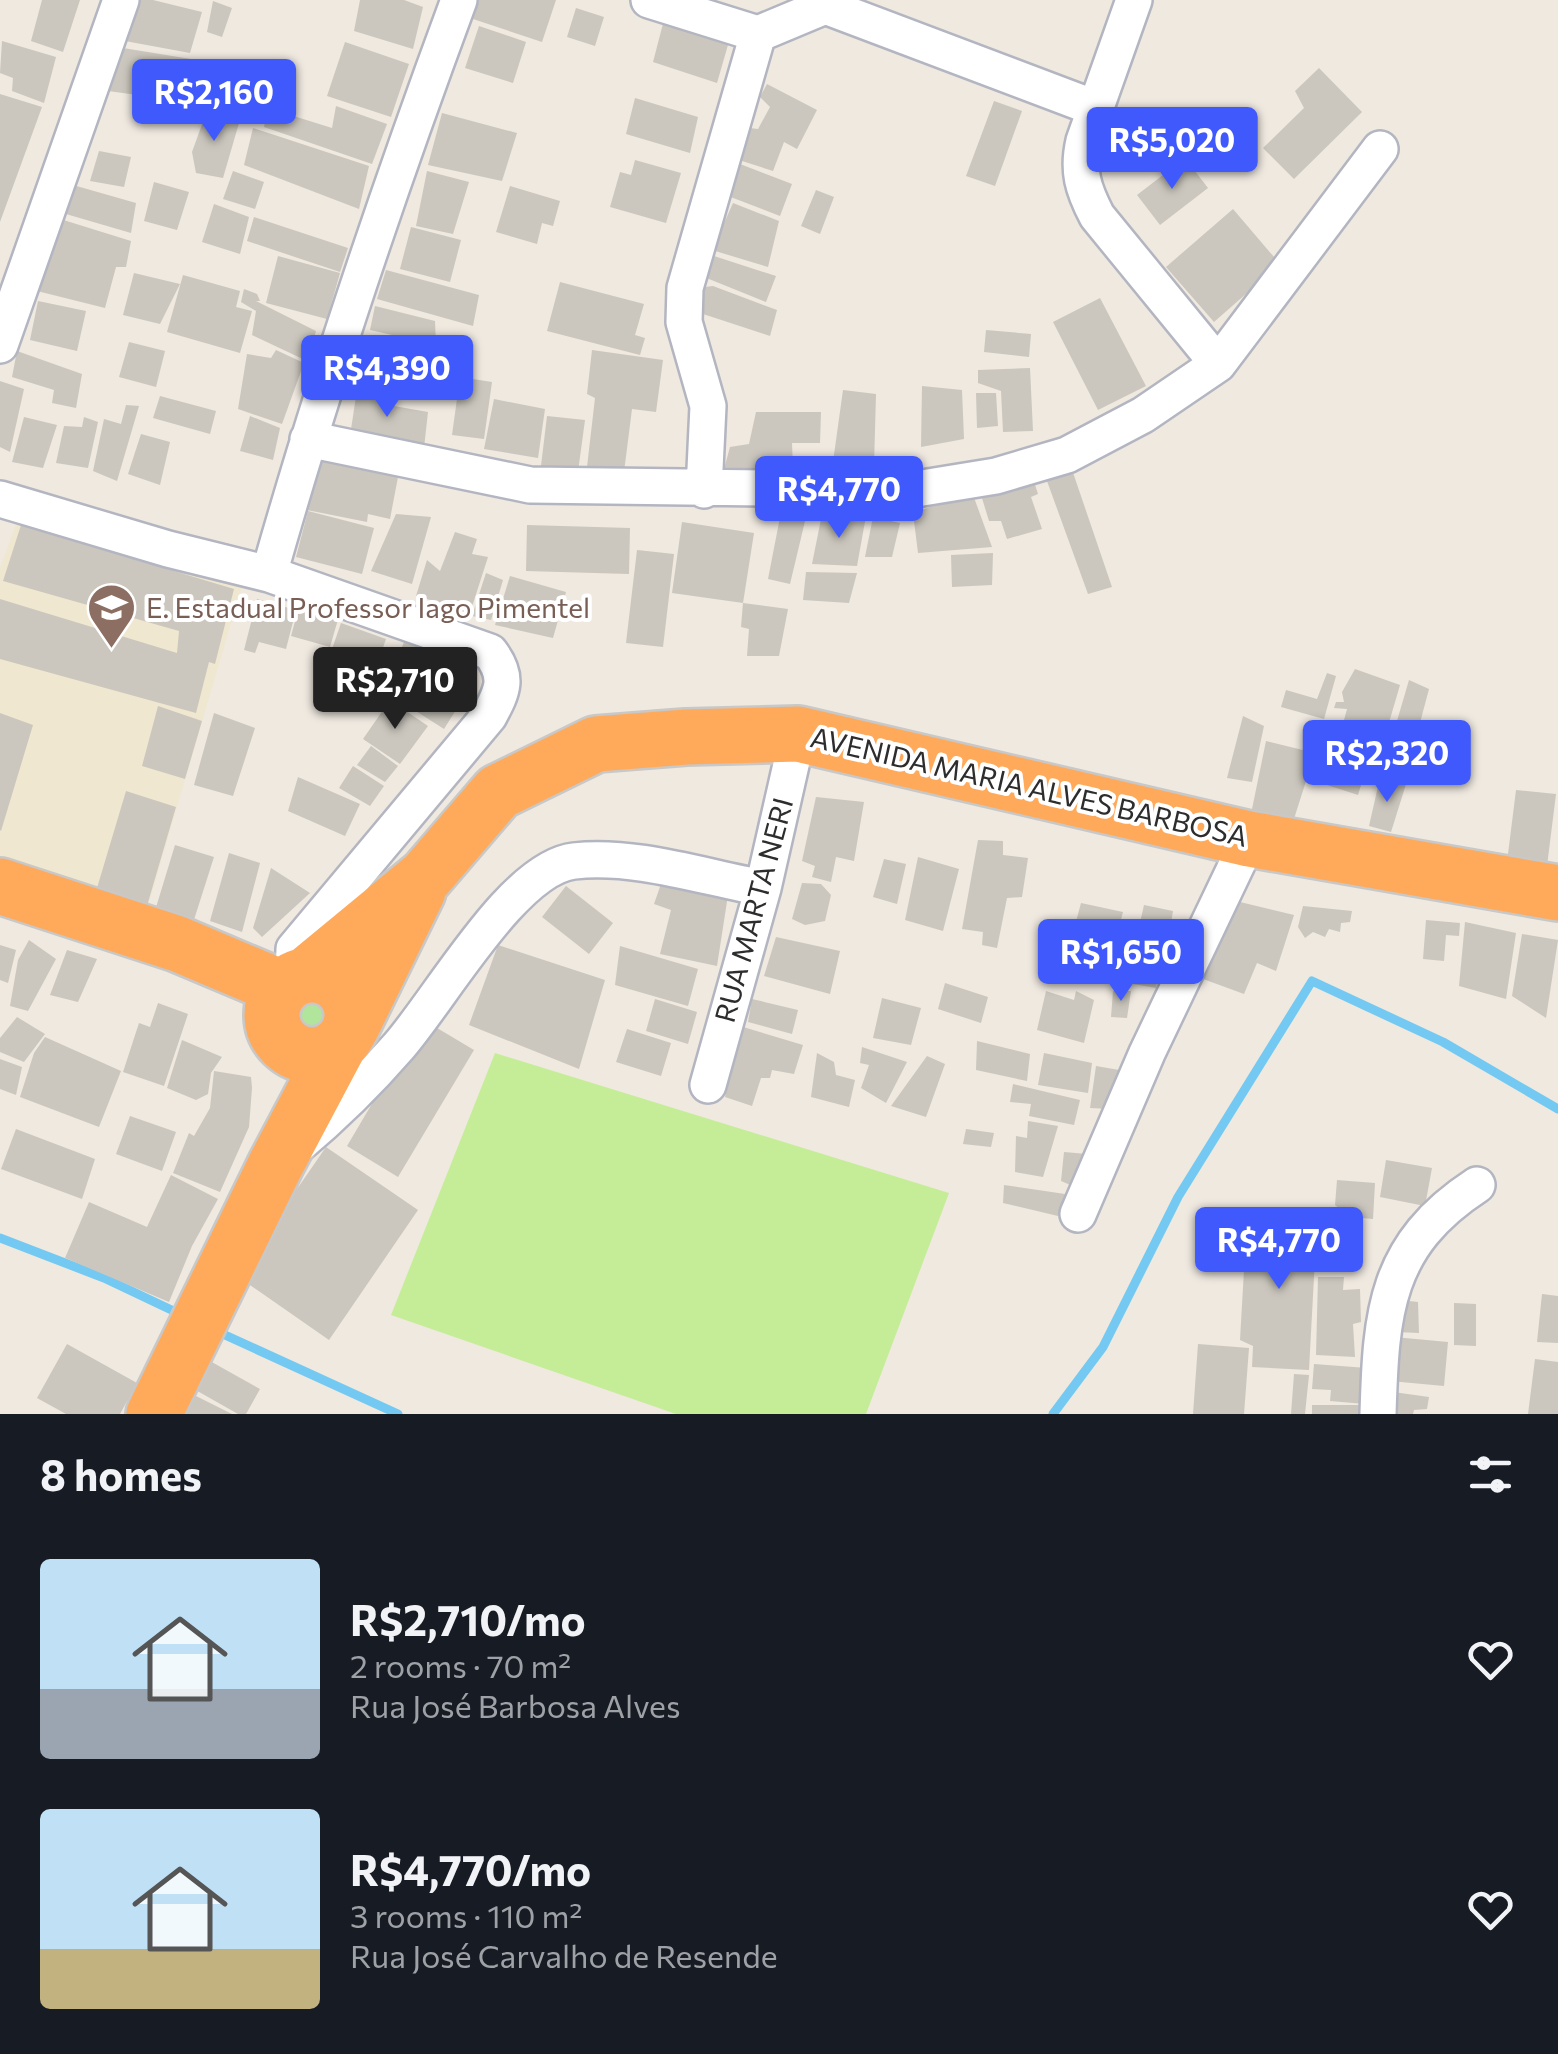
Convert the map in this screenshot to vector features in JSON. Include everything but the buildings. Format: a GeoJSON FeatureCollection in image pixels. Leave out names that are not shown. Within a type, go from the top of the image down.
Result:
{"type":"FeatureCollection","features":[{"type":"Feature","properties":{"kind":"highway","name":"AVENIDA MARIA ALVES BARBOSA"},"geometry":{"type":"LineString","coordinates":[[154,1414],[282,1152],[305,1013],[498,792],[596,744],[798,734],[1249,838],[1558,893]]}},
{"type":"Feature","properties":{"kind":"highway"},"geometry":{"type":"LineString","coordinates":[[0,886],[178,944],[305,1013]]}},
{"type":"Feature","properties":{"kind":"street"},"geometry":{"type":"LineString","coordinates":[[0,345],[121,0]]}},
{"type":"Feature","properties":{"kind":"street"},"geometry":{"type":"LineString","coordinates":[[269,574],[308,439],[397,169],[459,0]]}},
{"type":"Feature","properties":{"kind":"street"},"geometry":{"type":"LineString","coordinates":[[649,0],[758,34],[826,3],[1096,108]]}},
{"type":"Feature","properties":{"kind":"street"},"geometry":{"type":"LineString","coordinates":[[1134,0],[1078,163],[1082,188],[1097,216],[1218,364]]}},
{"type":"Feature","properties":{"kind":"street"},"geometry":{"type":"LineString","coordinates":[[704,490],[708,406],[684,322],[685,288],[758,34]]}},
{"type":"Feature","properties":{"kind":"street"},"geometry":{"type":"LineString","coordinates":[[308,439],[530,486],[910,490],[996,476],[1066,455],[1144,415],[1218,364],[1380,149]]}},
{"type":"Feature","properties":{"kind":"street"},"geometry":{"type":"LineString","coordinates":[[0,499],[168,550],[269,574],[490,652],[501,667],[504,688],[469,742],[294,949],[305,1013]]}},
{"type":"Feature","properties":{"kind":"street","name":"RUA MARTA NERI"},"geometry":{"type":"LineString","coordinates":[[708,1085],[763,888],[798,734]]}},
{"type":"Feature","properties":{"kind":"street"},"geometry":{"type":"LineString","coordinates":[[1078,1214],[1154,1037],[1249,838]]}},
{"type":"Feature","properties":{"kind":"street","name":"AVENIDA MARIA ALVES BARBOSA"},"geometry":{"type":"LineString","coordinates":[[282,1152],[358,1092],[401,1044],[507,903],[530,880],[554,865],[575,860],[619,861],[763,888]]}},
{"type":"Feature","properties":{"kind":"street"},"geometry":{"type":"LineString","coordinates":[[1378,1414],[1385,1318],[1397,1274],[1418,1235],[1446,1207],[1477,1185]]}},
{"type":"Feature","properties":{"kind":"shaded area","name":"E. Estadual Professor Iago Pimentel"},"geometry":{"type":"Polygon","coordinates":[[[19,516],[243,582],[145,916],[0,864],[0,568],[19,516]]]}},
{"type":"Feature","properties":{"kind":"green space"},"geometry":{"type":"Polygon","coordinates":[[[323,990],[331,995],[339,1010],[312,1039],[294,1030],[287,1012],[323,990]]]}},
{"type":"Feature","properties":{"kind":"green space"},"geometry":{"type":"Polygon","coordinates":[[[495,1053],[949,1193],[866,1414],[676,1414],[391,1315],[495,1053]]]}},
{"type":"Feature","properties":{"kind":"waterway"},"geometry":{"type":"LineString","coordinates":[[1053,1414],[1103,1347],[1178,1197],[1312,981],[1443,1042],[1558,1109]]}},
{"type":"Feature","properties":{"kind":"waterway"},"geometry":{"type":"LineString","coordinates":[[0,1238],[104,1278],[182,1315]]}},
{"type":"Feature","properties":{"kind":"waterway"},"geometry":{"type":"LineString","coordinates":[[214,1330],[398,1414]]}},
{"type":"Feature","properties":{"kind":"place","name":"E. Estadual Professor Iago Pimentel"},"geometry":{"type":"Point","coordinates":[111,650]}}]}
